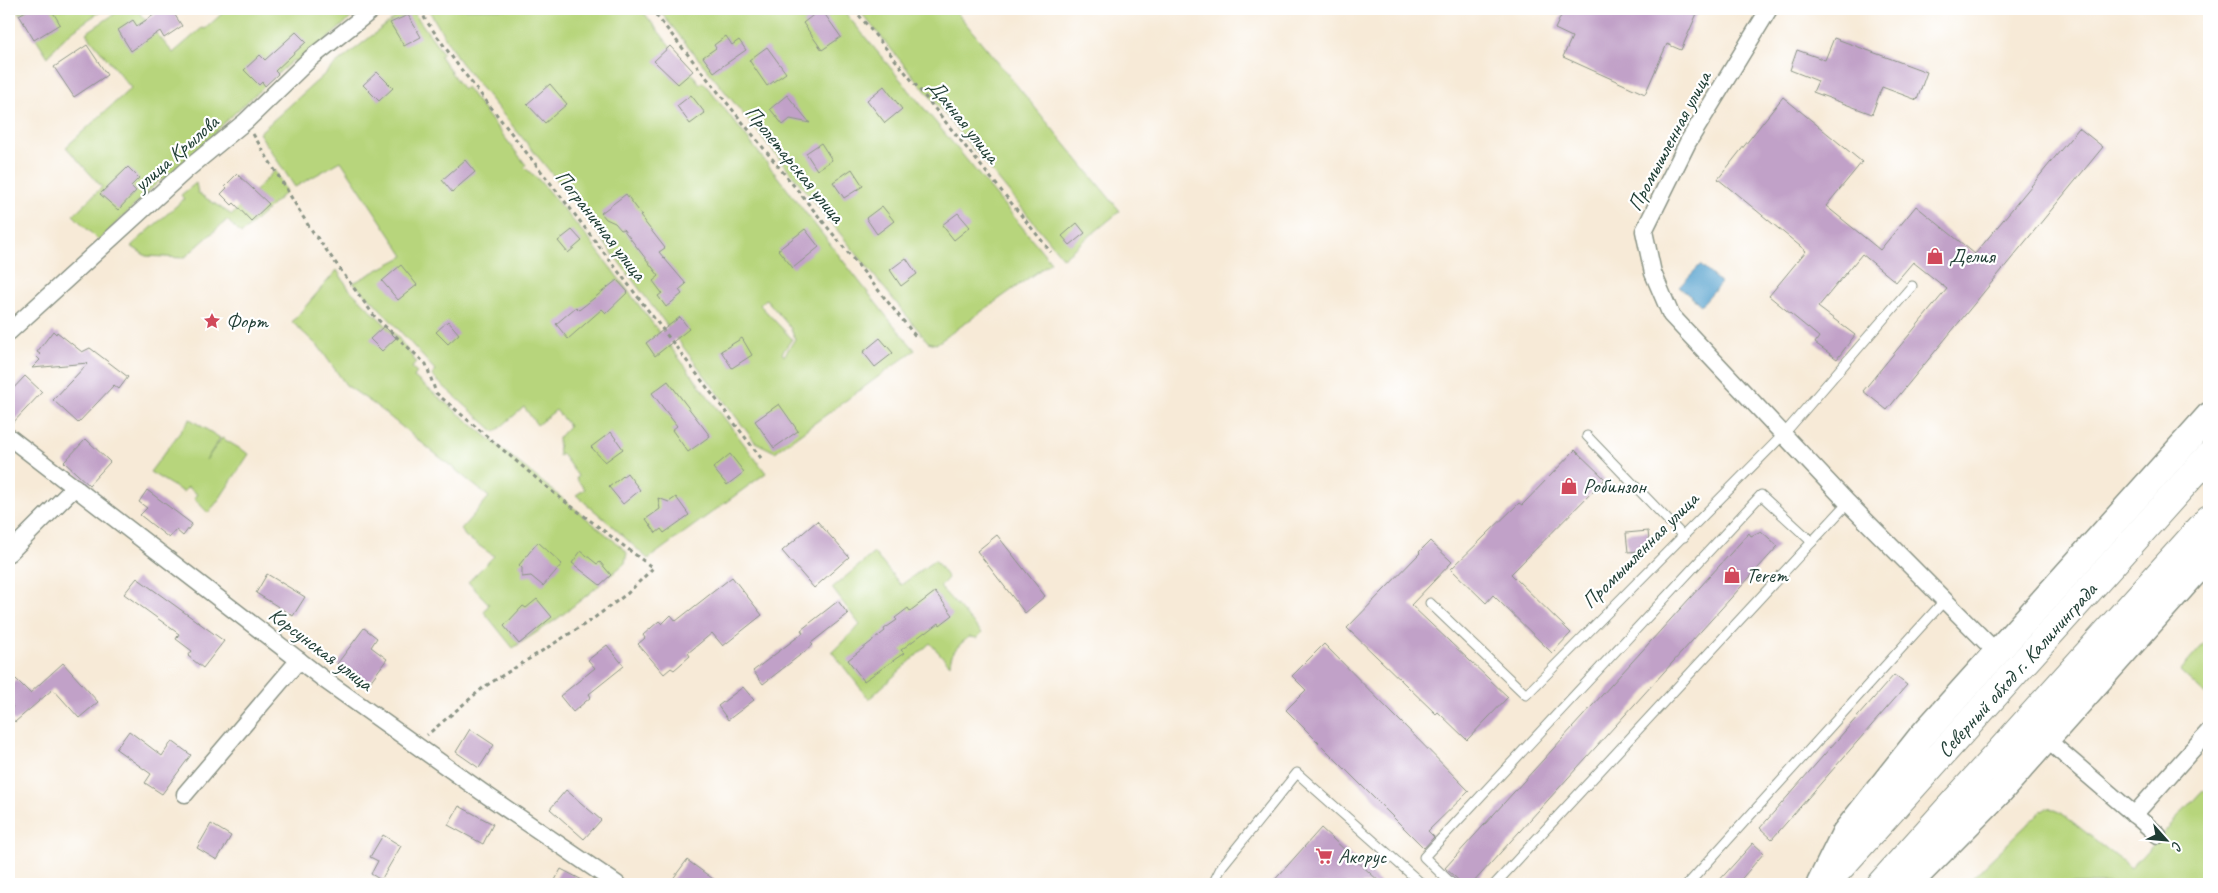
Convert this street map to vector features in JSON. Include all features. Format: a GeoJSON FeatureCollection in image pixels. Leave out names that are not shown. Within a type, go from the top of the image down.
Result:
{"type":"FeatureCollection","features":[{"type":"Feature","properties":{"kind":"highway","name":"Северный обход г. Калининграда"},"geometry":{"type":"LineString","coordinates":[[1825,884],[2209,456]]}},
{"type":"Feature","properties":{"kind":"highway","name":"Северный обход г. Калининграда"},"geometry":{"type":"LineString","coordinates":[[1880,884],[2209,519]]}},
{"type":"Feature","properties":{"kind":"main road"},"geometry":{"type":"LineString","coordinates":[[1819,884],[1845,833],[1921,737],[2209,416]]}},
{"type":"Feature","properties":{"kind":"main road"},"geometry":{"type":"LineString","coordinates":[[1908,884],[2000,791],[2209,556]]}},
{"type":"Feature","properties":{"kind":"street","name":"улица Крылова"},"geometry":{"type":"LineString","coordinates":[[9,332],[185,171],[246,121],[311,58],[373,9]]}},
{"type":"Feature","properties":{"kind":"street","name":"Промышленная улица"},"geometry":{"type":"LineString","coordinates":[[1769,9],[1688,142],[1644,231],[1653,273],[1671,315],[1848,503],[1944,602],[1997,653]]}},
{"type":"Feature","properties":{"kind":"street","name":"Корсунская улица"},"geometry":{"type":"LineString","coordinates":[[9,436],[299,660],[415,745],[617,884]]}},
{"type":"Feature","properties":{"kind":"street"},"geometry":{"type":"LineString","coordinates":[[9,553],[75,487]]}},
{"type":"Feature","properties":{"kind":"street"},"geometry":{"type":"LineString","coordinates":[[185,794],[299,660]]}},
{"type":"Feature","properties":{"kind":"street"},"geometry":{"type":"LineString","coordinates":[[2134,815],[2209,731]]}},
{"type":"Feature","properties":{"kind":"street"},"geometry":{"type":"LineString","coordinates":[[2046,739],[2158,835]]}},
{"type":"Feature","properties":{"kind":"lane"},"geometry":{"type":"LineString","coordinates":[[1783,434],[1912,286]]}},
{"type":"Feature","properties":{"kind":"lane","name":"Промышленная улица"},"geometry":{"type":"LineString","coordinates":[[1430,603],[1526,695],[1783,434]]}},
{"type":"Feature","properties":{"kind":"lane"},"geometry":{"type":"LineString","coordinates":[[1587,436],[1684,536]]}},
{"type":"Feature","properties":{"kind":"lane"},"geometry":{"type":"LineString","coordinates":[[1452,884],[1424,857],[1760,495],[1812,542]]}},
{"type":"Feature","properties":{"kind":"lane"},"geometry":{"type":"LineString","coordinates":[[1495,884],[1848,503]]}},
{"type":"Feature","properties":{"kind":"lane"},"geometry":{"type":"LineString","coordinates":[[1688,884],[1944,602]]}},
{"type":"Feature","properties":{"kind":"lane"},"geometry":{"type":"LineString","coordinates":[[1213,884],[1222,866],[1297,773],[1422,884]]}},
{"type":"Feature","properties":{"kind":"path","name":"Пограничная улица"},"geometry":{"type":"LineString","coordinates":[[421,9],[425,20],[457,64],[761,458]]}},
{"type":"Feature","properties":{"kind":"path","name":"Пролетарская улица"},"geometry":{"type":"LineString","coordinates":[[651,9],[917,338]]}},
{"type":"Feature","properties":{"kind":"path","name":"Дачная улица"},"geometry":{"type":"LineString","coordinates":[[854,9],[1051,252]]}},
{"type":"Feature","properties":{"kind":"path"},"geometry":{"type":"LineString","coordinates":[[246,121],[308,225],[375,317],[426,364],[436,394],[555,494],[653,568],[628,593],[590,622],[484,687],[415,745]]}},
{"type":"Feature","properties":{"kind":"green space"},"geometry":{"type":"Polygon","coordinates":[[[17,9],[105,9],[81,24],[48,57],[17,9]]]}},
{"type":"Feature","properties":{"kind":"green space"},"geometry":{"type":"Polygon","coordinates":[[[122,9],[136,9],[173,53],[202,28],[205,29],[227,9],[343,9],[352,17],[299,64],[293,60],[225,122],[190,161],[163,181],[161,179],[99,241],[73,215],[102,187],[66,147],[131,88],[86,33],[122,9]]]}},
{"type":"Feature","properties":{"kind":"green space"},"geometry":{"type":"Polygon","coordinates":[[[406,9],[411,9],[443,53],[440,56],[463,90],[466,87],[526,165],[524,167],[539,180],[591,242],[766,473],[648,559],[576,495],[585,489],[576,479],[578,476],[562,454],[559,456],[558,438],[569,426],[556,410],[537,425],[524,407],[495,432],[432,376],[435,370],[373,301],[353,283],[404,256],[341,161],[295,187],[259,133],[336,64],[406,9]]]}},
{"type":"Feature","properties":{"kind":"green space"},"geometry":{"type":"Polygon","coordinates":[[[428,9],[641,9],[700,84],[703,82],[915,350],[775,452],[755,442],[557,180],[460,62],[428,9]],[[766,299],[760,305],[792,339],[782,353],[784,356],[795,339],[790,327],[766,299]]]}},
{"type":"Feature","properties":{"kind":"green space"},"geometry":{"type":"Polygon","coordinates":[[[658,9],[842,9],[1051,262],[936,344],[928,342],[658,9]]]}},
{"type":"Feature","properties":{"kind":"green space"},"geometry":{"type":"Polygon","coordinates":[[[858,9],[954,9],[1120,211],[1063,258],[858,9]]]}},
{"type":"Feature","properties":{"kind":"green space"},"geometry":{"type":"Polygon","coordinates":[[[275,170],[286,192],[241,234],[227,220],[184,258],[146,256],[131,246],[184,199],[181,195],[196,183],[198,193],[232,215],[275,170]]]}},
{"type":"Feature","properties":{"kind":"green space"},"geometry":{"type":"Polygon","coordinates":[[[337,270],[349,289],[397,336],[416,362],[412,368],[417,372],[414,377],[627,553],[625,563],[596,588],[557,619],[513,648],[484,612],[489,604],[468,582],[494,556],[465,536],[461,529],[489,497],[375,405],[346,385],[319,347],[292,322],[337,270]]]}},
{"type":"Feature","properties":{"kind":"green space"},"geometry":{"type":"Polygon","coordinates":[[[190,419],[220,438],[206,460],[222,438],[249,454],[208,513],[194,498],[197,494],[188,487],[183,492],[150,472],[190,419]]]}},
{"type":"Feature","properties":{"kind":"green space"},"geometry":{"type":"Polygon","coordinates":[[[874,553],[901,585],[935,560],[948,578],[940,587],[982,633],[977,638],[969,637],[959,646],[950,660],[950,665],[930,643],[869,699],[832,652],[860,625],[832,588],[874,553]]]}},
{"type":"Feature","properties":{"kind":"green space"},"geometry":{"type":"Polygon","coordinates":[[[2209,638],[2209,698],[2180,671],[2209,638]]]}},
{"type":"Feature","properties":{"kind":"green space"},"geometry":{"type":"Polygon","coordinates":[[[2203,790],[2209,795],[2209,884],[1966,884],[2041,811],[2050,808],[2060,812],[2131,868],[2203,790]]]}},
{"type":"Feature","properties":{"kind":"water"},"geometry":{"type":"Polygon","coordinates":[[[1700,265],[1721,283],[1701,305],[1679,287],[1700,265]]]}},
{"type":"Feature","properties":{"kind":"building"},"geometry":{"type":"Polygon","coordinates":[[[29,9],[51,9],[60,24],[34,40],[19,15],[29,9]]]}},
{"type":"Feature","properties":{"kind":"building"},"geometry":{"type":"Polygon","coordinates":[[[163,9],[171,9],[182,26],[164,38],[160,31],[131,51],[118,30],[133,20],[137,26],[163,9]]]}},
{"type":"Feature","properties":{"kind":"building"},"geometry":{"type":"Polygon","coordinates":[[[821,9],[841,37],[822,50],[803,23],[821,9]]]}},
{"type":"Feature","properties":{"kind":"building"},"geometry":{"type":"Polygon","coordinates":[[[1564,9],[1699,9],[1681,50],[1667,44],[1645,94],[1563,57],[1572,37],[1555,29],[1564,9]]]}},
{"type":"Feature","properties":{"kind":"building"},"geometry":{"type":"Polygon","coordinates":[[[408,15],[421,37],[404,46],[390,23],[408,15]]]}},
{"type":"Feature","properties":{"kind":"building"},"geometry":{"type":"Polygon","coordinates":[[[296,32],[306,42],[275,71],[278,74],[265,86],[262,82],[259,85],[244,70],[260,55],[265,60],[296,32]]]}},
{"type":"Feature","properties":{"kind":"building"},"geometry":{"type":"Polygon","coordinates":[[[726,36],[732,45],[739,40],[746,50],[714,72],[703,57],[716,48],[714,45],[726,36]]]}},
{"type":"Feature","properties":{"kind":"building"},"geometry":{"type":"Polygon","coordinates":[[[1834,38],[1927,72],[1917,100],[1882,87],[1872,114],[1813,92],[1818,81],[1790,70],[1797,50],[1825,60],[1834,38]]]}},
{"type":"Feature","properties":{"kind":"building"},"geometry":{"type":"Polygon","coordinates":[[[87,45],[107,75],[74,97],[54,67],[87,45]]]}},
{"type":"Feature","properties":{"kind":"building"},"geometry":{"type":"Polygon","coordinates":[[[670,46],[693,71],[678,84],[654,61],[670,46]]]}},
{"type":"Feature","properties":{"kind":"building"},"geometry":{"type":"Polygon","coordinates":[[[767,47],[786,73],[767,86],[749,60],[767,47]]]}},
{"type":"Feature","properties":{"kind":"building"},"geometry":{"type":"Polygon","coordinates":[[[377,72],[393,88],[379,101],[363,85],[377,72]]]}},
{"type":"Feature","properties":{"kind":"building"},"geometry":{"type":"Polygon","coordinates":[[[550,84],[567,104],[545,123],[527,104],[550,84]]]}},
{"type":"Feature","properties":{"kind":"building"},"geometry":{"type":"Polygon","coordinates":[[[884,86],[902,109],[885,123],[867,100],[884,86]]]}},
{"type":"Feature","properties":{"kind":"building"},"geometry":{"type":"Polygon","coordinates":[[[691,95],[705,113],[690,124],[677,106],[691,95]]]}},
{"type":"Feature","properties":{"kind":"building"},"geometry":{"type":"Polygon","coordinates":[[[787,95],[810,123],[790,119],[783,125],[770,109],[787,95]]]}},
{"type":"Feature","properties":{"kind":"building"},"geometry":{"type":"Polygon","coordinates":[[[1783,97],[1862,162],[1826,206],[1880,250],[1916,206],[1975,254],[2079,128],[2103,147],[1887,410],[1863,391],[1947,289],[1913,262],[1896,282],[1862,254],[1818,307],[1855,335],[1837,359],[1815,343],[1819,337],[1769,296],[1806,251],[1718,179],[1783,97]]]}},
{"type":"Feature","properties":{"kind":"building"},"geometry":{"type":"Polygon","coordinates":[[[821,143],[832,160],[817,170],[806,153],[821,143]]]}},
{"type":"Feature","properties":{"kind":"building"},"geometry":{"type":"Polygon","coordinates":[[[465,160],[475,172],[452,192],[442,180],[465,160]]]}},
{"type":"Feature","properties":{"kind":"building"},"geometry":{"type":"Polygon","coordinates":[[[128,167],[139,178],[131,186],[136,191],[118,210],[100,194],[128,167]]]}},
{"type":"Feature","properties":{"kind":"building"},"geometry":{"type":"Polygon","coordinates":[[[852,169],[863,186],[844,198],[833,182],[852,169]]]}},
{"type":"Feature","properties":{"kind":"building"},"geometry":{"type":"Polygon","coordinates":[[[237,174],[269,204],[251,221],[234,203],[232,205],[221,194],[227,188],[225,186],[237,174]]]}},
{"type":"Feature","properties":{"kind":"building"},"geometry":{"type":"Polygon","coordinates":[[[626,194],[642,215],[640,216],[665,248],[659,252],[686,284],[679,290],[682,294],[666,307],[658,296],[662,293],[653,281],[659,276],[623,229],[621,230],[601,213],[626,194]]]}},
{"type":"Feature","properties":{"kind":"building"},"geometry":{"type":"Polygon","coordinates":[[[882,206],[894,221],[877,234],[866,218],[882,206]]]}},
{"type":"Feature","properties":{"kind":"building"},"geometry":{"type":"Polygon","coordinates":[[[958,213],[970,227],[954,240],[942,225],[958,213]]]}},
{"type":"Feature","properties":{"kind":"building"},"geometry":{"type":"Polygon","coordinates":[[[1077,223],[1085,233],[1070,245],[1062,236],[1077,223]]]}},
{"type":"Feature","properties":{"kind":"building"},"geometry":{"type":"Polygon","coordinates":[[[805,229],[819,247],[793,268],[778,250],[805,229]]]}},
{"type":"Feature","properties":{"kind":"building"},"geometry":{"type":"Polygon","coordinates":[[[572,230],[582,241],[568,253],[558,241],[572,230]]]}},
{"type":"Feature","properties":{"kind":"building"},"geometry":{"type":"Polygon","coordinates":[[[906,258],[917,274],[901,286],[890,270],[906,258]]]}},
{"type":"Feature","properties":{"kind":"building"},"geometry":{"type":"Polygon","coordinates":[[[401,265],[417,285],[398,300],[382,281],[401,265]]]}},
{"type":"Feature","properties":{"kind":"building"},"geometry":{"type":"Polygon","coordinates":[[[617,280],[628,292],[606,313],[602,309],[568,339],[556,324],[576,307],[579,310],[617,280]]]}},
{"type":"Feature","properties":{"kind":"building"},"geometry":{"type":"Polygon","coordinates":[[[680,317],[689,329],[655,356],[646,343],[680,317]]]}},
{"type":"Feature","properties":{"kind":"building"},"geometry":{"type":"Polygon","coordinates":[[[448,321],[459,334],[448,344],[436,332],[448,321]]]}},
{"type":"Feature","properties":{"kind":"building"},"geometry":{"type":"Polygon","coordinates":[[[384,326],[396,338],[382,351],[370,339],[384,326]]]}},
{"type":"Feature","properties":{"kind":"building"},"geometry":{"type":"Polygon","coordinates":[[[53,331],[56,334],[57,332],[82,352],[90,348],[128,377],[119,389],[114,385],[78,423],[53,400],[88,363],[32,368],[40,360],[37,357],[40,354],[37,352],[53,331]]]}},
{"type":"Feature","properties":{"kind":"building"},"geometry":{"type":"Polygon","coordinates":[[[742,338],[752,355],[732,368],[721,351],[742,338]]]}},
{"type":"Feature","properties":{"kind":"building"},"geometry":{"type":"Polygon","coordinates":[[[880,338],[893,353],[875,367],[863,352],[880,338]]]}},
{"type":"Feature","properties":{"kind":"building"},"geometry":{"type":"Polygon","coordinates":[[[25,376],[42,392],[9,427],[9,393],[25,376]]]}},
{"type":"Feature","properties":{"kind":"building"},"geometry":{"type":"Polygon","coordinates":[[[668,381],[710,436],[688,452],[672,430],[677,426],[652,393],[668,381]]]}},
{"type":"Feature","properties":{"kind":"building"},"geometry":{"type":"Polygon","coordinates":[[[779,404],[798,431],[774,448],[755,421],[779,404]]]}},
{"type":"Feature","properties":{"kind":"building"},"geometry":{"type":"Polygon","coordinates":[[[611,432],[623,449],[605,462],[591,447],[611,432]]]}},
{"type":"Feature","properties":{"kind":"building"},"geometry":{"type":"Polygon","coordinates":[[[86,439],[110,462],[89,485],[64,462],[86,439]]]}},
{"type":"Feature","properties":{"kind":"building"},"geometry":{"type":"Polygon","coordinates":[[[1575,450],[1605,479],[1511,574],[1571,633],[1552,653],[1493,595],[1486,603],[1451,569],[1519,503],[1522,505],[1575,450]]]}},
{"type":"Feature","properties":{"kind":"building"},"geometry":{"type":"Polygon","coordinates":[[[730,454],[744,472],[727,485],[713,468],[730,454]]]}},
{"type":"Feature","properties":{"kind":"building"},"geometry":{"type":"Polygon","coordinates":[[[627,473],[640,490],[623,504],[609,487],[627,473]]]}},
{"type":"Feature","properties":{"kind":"building"},"geometry":{"type":"Polygon","coordinates":[[[147,490],[192,524],[183,536],[176,530],[169,538],[140,515],[147,508],[139,502],[147,490]]]}},
{"type":"Feature","properties":{"kind":"building"},"geometry":{"type":"Polygon","coordinates":[[[676,497],[689,515],[664,533],[661,529],[656,533],[646,519],[660,509],[658,498],[669,502],[676,497]]]}},
{"type":"Feature","properties":{"kind":"building"},"geometry":{"type":"Polygon","coordinates":[[[817,521],[849,557],[814,588],[782,551],[817,521]]]}},
{"type":"Feature","properties":{"kind":"building"},"geometry":{"type":"Polygon","coordinates":[[[1648,531],[1650,550],[1628,552],[1626,533],[1648,531]]]}},
{"type":"Feature","properties":{"kind":"building"},"geometry":{"type":"Polygon","coordinates":[[[1761,531],[1778,546],[1472,884],[1463,884],[1445,868],[1749,533],[1751,536],[1761,531]]]}},
{"type":"Feature","properties":{"kind":"building"},"geometry":{"type":"Polygon","coordinates":[[[997,535],[1045,596],[1025,613],[977,551],[997,535]]]}},
{"type":"Feature","properties":{"kind":"building"},"geometry":{"type":"Polygon","coordinates":[[[1430,541],[1452,562],[1411,605],[1508,697],[1467,740],[1438,712],[1436,714],[1347,628],[1430,541]]]}},
{"type":"Feature","properties":{"kind":"building"},"geometry":{"type":"Polygon","coordinates":[[[538,542],[562,564],[543,586],[531,576],[522,577],[522,568],[519,565],[538,542]]]}},
{"type":"Feature","properties":{"kind":"building"},"geometry":{"type":"Polygon","coordinates":[[[581,551],[597,564],[600,562],[611,575],[600,585],[572,563],[581,551]]]}},
{"type":"Feature","properties":{"kind":"building"},"geometry":{"type":"Polygon","coordinates":[[[267,574],[305,597],[293,616],[256,593],[267,574]]]}},
{"type":"Feature","properties":{"kind":"building"},"geometry":{"type":"Polygon","coordinates":[[[732,577],[762,615],[723,646],[712,633],[688,653],[690,656],[674,670],[671,668],[664,674],[638,644],[645,638],[643,635],[659,621],[662,624],[671,615],[676,621],[732,577]]]}},
{"type":"Feature","properties":{"kind":"building"},"geometry":{"type":"Polygon","coordinates":[[[137,578],[224,641],[203,668],[188,656],[192,651],[176,639],[179,634],[124,594],[137,578]]]}},
{"type":"Feature","properties":{"kind":"building"},"geometry":{"type":"Polygon","coordinates":[[[935,592],[953,615],[940,625],[939,623],[925,632],[901,650],[904,653],[864,681],[848,660],[885,631],[884,629],[897,620],[895,618],[908,608],[910,611],[935,592]]]}},
{"type":"Feature","properties":{"kind":"building"},"geometry":{"type":"Polygon","coordinates":[[[537,599],[552,617],[519,644],[504,626],[523,606],[526,608],[537,599]]]}},
{"type":"Feature","properties":{"kind":"building"},"geometry":{"type":"Polygon","coordinates":[[[838,601],[848,614],[811,643],[813,645],[763,684],[753,671],[803,633],[801,630],[838,601]]]}},
{"type":"Feature","properties":{"kind":"building"},"geometry":{"type":"Polygon","coordinates":[[[364,628],[377,638],[371,647],[387,659],[367,686],[337,664],[364,628]]]}},
{"type":"Feature","properties":{"kind":"building"},"geometry":{"type":"Polygon","coordinates":[[[1324,644],[1469,791],[1428,831],[1434,837],[1424,848],[1286,710],[1306,690],[1292,676],[1324,644]]]}},
{"type":"Feature","properties":{"kind":"building"},"geometry":{"type":"Polygon","coordinates":[[[607,645],[624,666],[589,694],[591,697],[573,712],[560,696],[595,668],[588,660],[607,645]]]}},
{"type":"Feature","properties":{"kind":"building"},"geometry":{"type":"Polygon","coordinates":[[[63,663],[98,702],[79,718],[53,689],[15,722],[9,715],[9,711],[13,707],[9,702],[9,686],[16,679],[30,693],[63,663]]]}},
{"type":"Feature","properties":{"kind":"building"},"geometry":{"type":"Polygon","coordinates":[[[1894,675],[1907,685],[1772,839],[1760,828],[1894,675]]]}},
{"type":"Feature","properties":{"kind":"building"},"geometry":{"type":"Polygon","coordinates":[[[743,687],[754,700],[728,720],[718,706],[743,687]]]}},
{"type":"Feature","properties":{"kind":"building"},"geometry":{"type":"Polygon","coordinates":[[[470,729],[494,745],[479,768],[456,752],[470,729]]]}},
{"type":"Feature","properties":{"kind":"building"},"geometry":{"type":"Polygon","coordinates":[[[129,731],[162,756],[172,741],[191,755],[162,794],[145,783],[151,774],[116,749],[129,731]]]}},
{"type":"Feature","properties":{"kind":"building"},"geometry":{"type":"Polygon","coordinates":[[[566,790],[601,820],[584,839],[550,809],[566,790]]]}},
{"type":"Feature","properties":{"kind":"building"},"geometry":{"type":"Polygon","coordinates":[[[459,806],[493,824],[483,844],[448,825],[459,806]]]}},
{"type":"Feature","properties":{"kind":"building"},"geometry":{"type":"Polygon","coordinates":[[[211,824],[231,836],[217,860],[197,848],[211,824]]]}},
{"type":"Feature","properties":{"kind":"building","name":"Акорус"},"geometry":{"type":"Polygon","coordinates":[[[1321,828],[1382,884],[1271,884],[1321,828]]]}},
{"type":"Feature","properties":{"kind":"building"},"geometry":{"type":"Polygon","coordinates":[[[383,835],[401,846],[381,880],[371,874],[378,861],[370,857],[383,835]]]}},
{"type":"Feature","properties":{"kind":"building"},"geometry":{"type":"Polygon","coordinates":[[[1753,843],[1764,853],[1737,884],[1716,884],[1753,843]]]}},
{"type":"Feature","properties":{"kind":"building"},"geometry":{"type":"Polygon","coordinates":[[[687,860],[720,884],[669,884],[687,860]]]}},
{"type":"Feature","properties":{"kind":"building"},"geometry":{"type":"Polygon","coordinates":[[[561,869],[590,884],[553,884],[561,869]]]}},
{"type":"Feature","properties":{"kind":"place","name":"Делия"},"geometry":{"type":"Point","coordinates":[1935,256]}},
{"type":"Feature","properties":{"kind":"place","name":"Форт"},"geometry":{"type":"Point","coordinates":[212,321]}},
{"type":"Feature","properties":{"kind":"place","name":"Робинзон"},"geometry":{"type":"Point","coordinates":[1569,486]}},
{"type":"Feature","properties":{"kind":"place","name":"Terem"},"geometry":{"type":"Point","coordinates":[1732,575]}},
{"type":"Feature","properties":{"kind":"place","name":"Акорус"},"geometry":{"type":"Point","coordinates":[1324,856]}}]}
